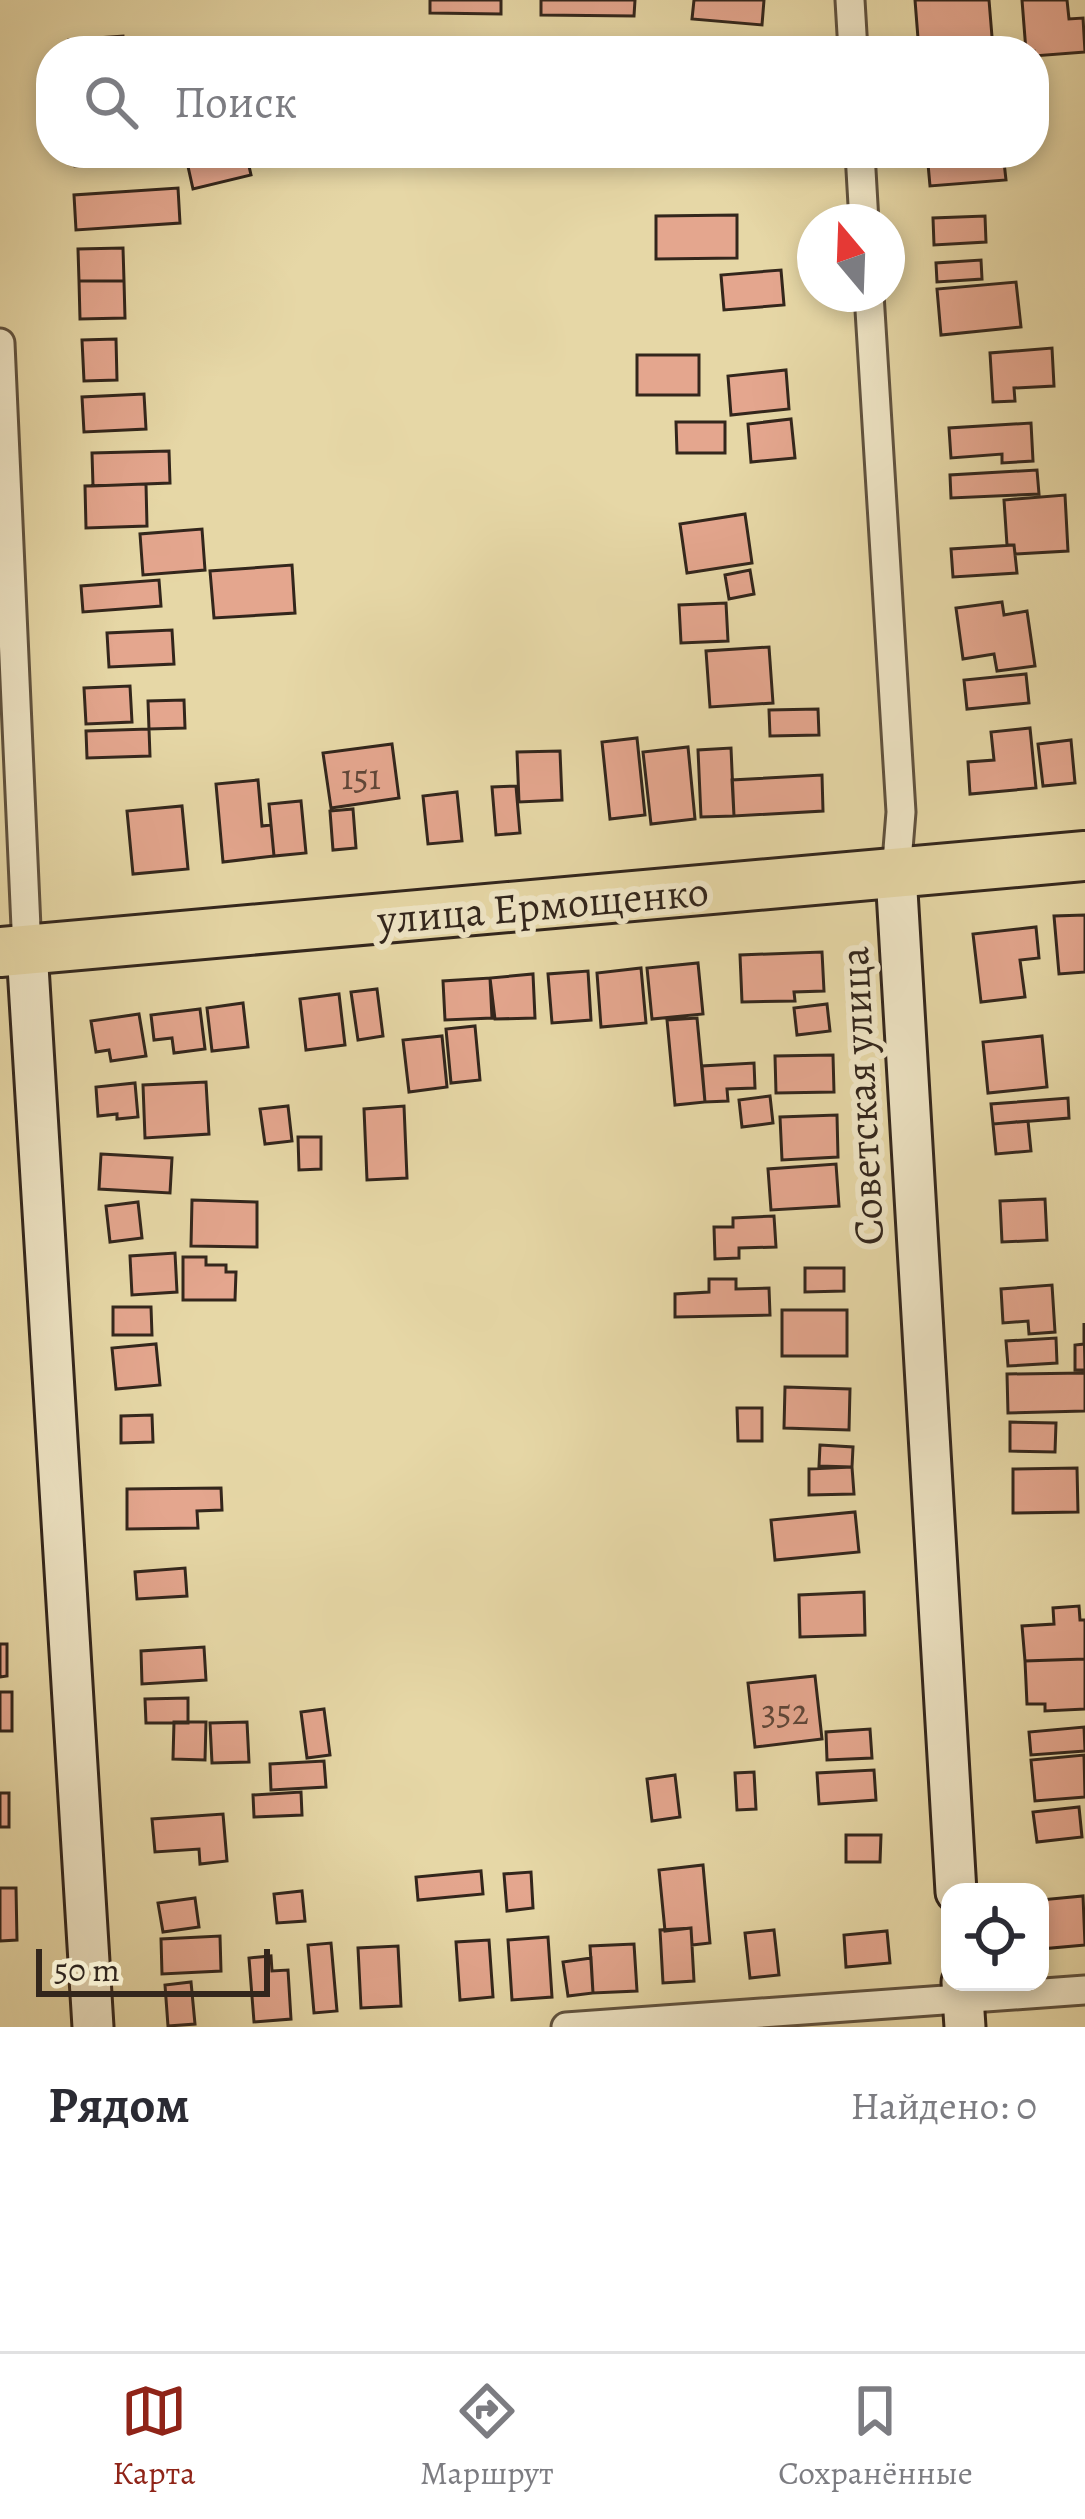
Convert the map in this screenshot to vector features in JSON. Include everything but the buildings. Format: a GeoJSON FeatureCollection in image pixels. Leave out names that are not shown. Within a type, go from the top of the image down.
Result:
{"type":"FeatureCollection","features":[{"type":"Feature","properties":{"kind":"highway","name":"улица Ермощенко"},"geometry":{"type":"LineString","coordinates":[[14,951],[1085,856]]}},
{"type":"Feature","properties":{"kind":"street"},"geometry":{"type":"LineString","coordinates":[[850,0],[852,36]]}},
{"type":"Feature","properties":{"kind":"street"},"geometry":{"type":"LineString","coordinates":[[861,168],[863,204]]}},
{"type":"Feature","properties":{"kind":"street","name":"Советская улица"},"geometry":{"type":"LineString","coordinates":[[869,312],[901,812],[896,874],[955,1883]]}},
{"type":"Feature","properties":{"kind":"street"},"geometry":{"type":"LineString","coordinates":[[0,343],[14,951],[93,2027]]}},
{"type":"Feature","properties":{"kind":"street"},"geometry":{"type":"LineString","coordinates":[[566,2027],[1085,1990]]}}]}
